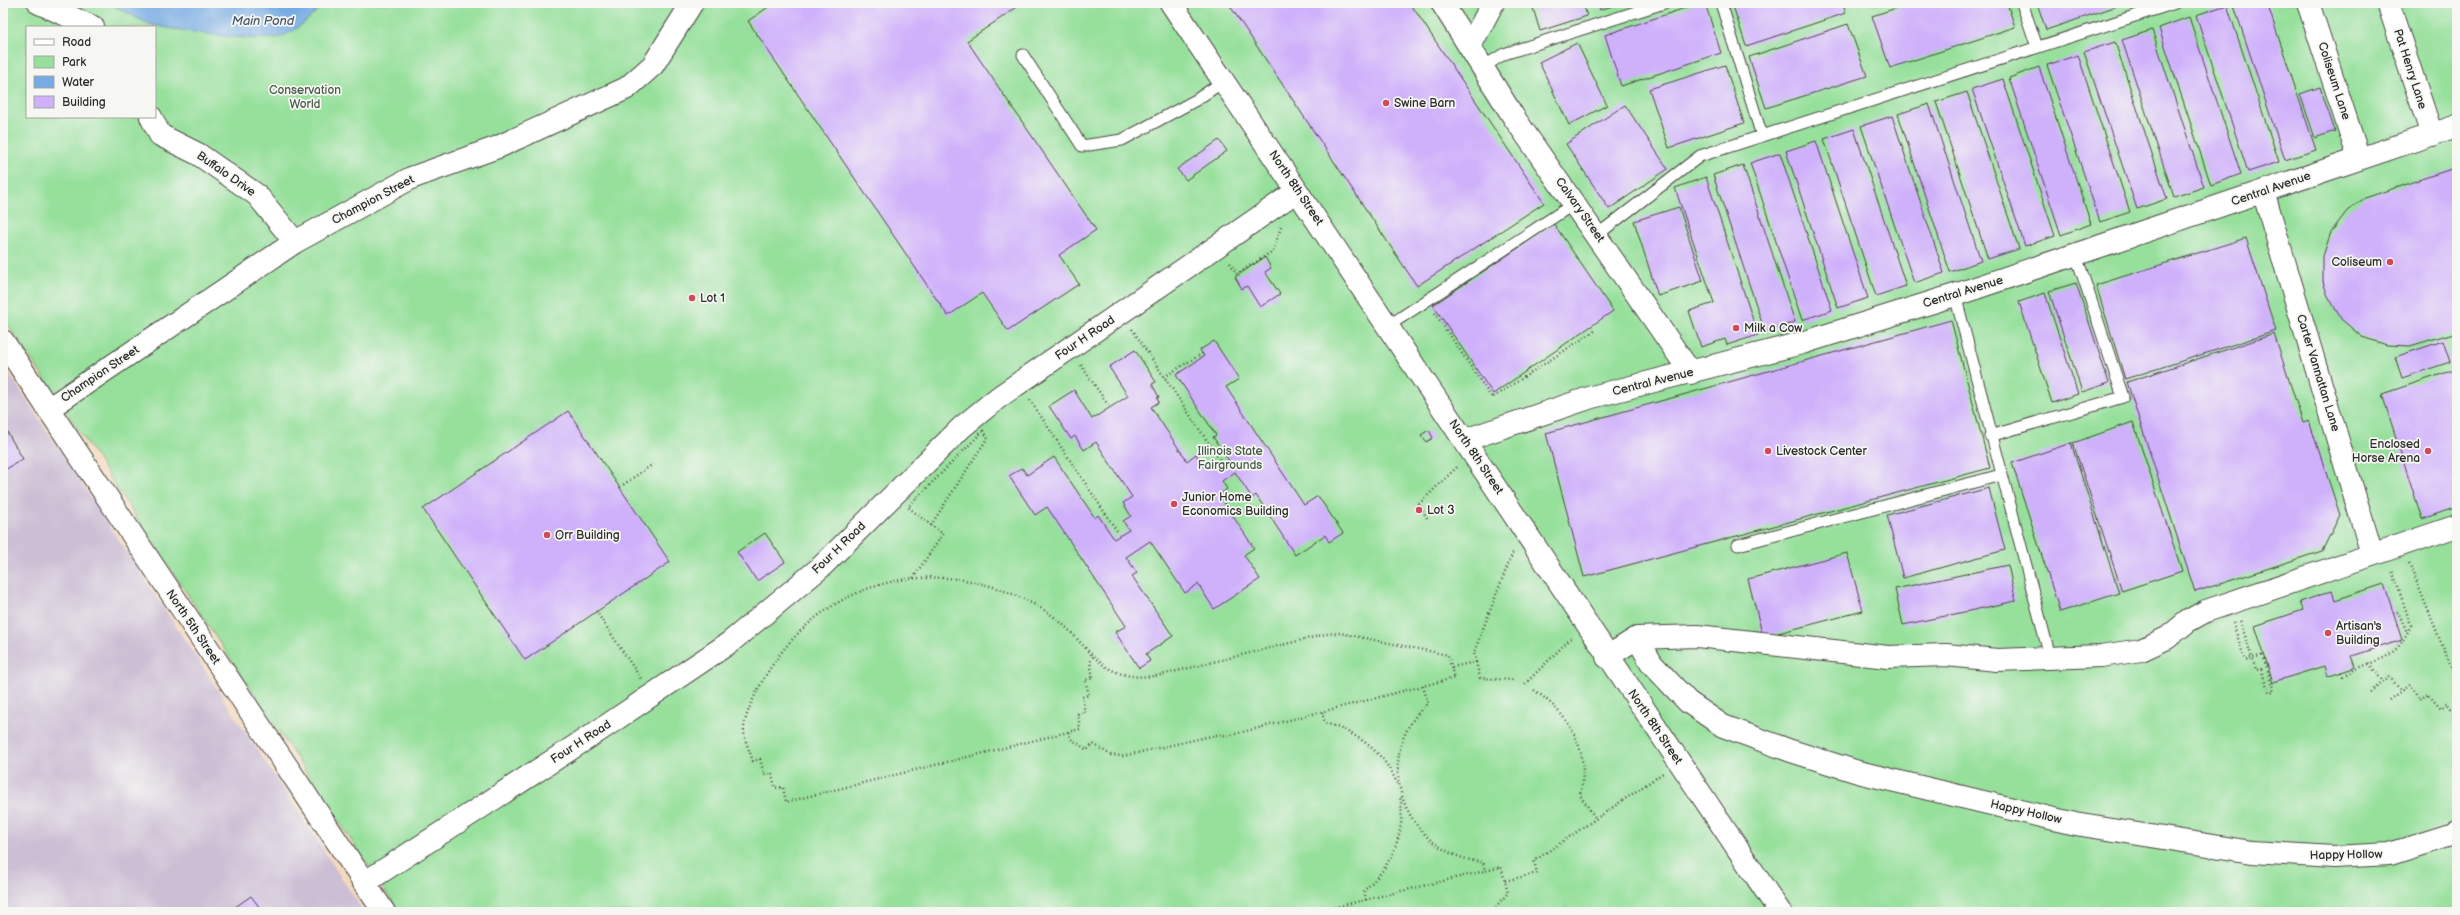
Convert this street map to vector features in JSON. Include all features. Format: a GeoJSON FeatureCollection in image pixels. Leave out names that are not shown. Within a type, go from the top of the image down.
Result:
{"type":"FeatureCollection","features":[{"type":"Feature","properties":{"kind":"street"},"geometry":{"type":"LineString","coordinates":[[39,3],[91,26]]}},
{"type":"Feature","properties":{"kind":"street","name":"Champion Street"},"geometry":{"type":"LineString","coordinates":[[48,409],[295,242],[412,178],[498,147],[627,88],[653,65],[692,3]]}},
{"type":"Feature","properties":{"kind":"street","name":"North 8th Street"},"geometry":{"type":"LineString","coordinates":[[1172,3],[1780,912]]}},
{"type":"Feature","properties":{"kind":"street","name":"Calvary Street"},"geometry":{"type":"LineString","coordinates":[[1442,3],[1514,116],[1692,373]]}},
{"type":"Feature","properties":{"kind":"street"},"geometry":{"type":"LineString","coordinates":[[1470,46],[1493,3]]}},
{"type":"Feature","properties":{"kind":"street","name":"Coliseum Lane"},"geometry":{"type":"LineString","coordinates":[[2308,3],[2359,159]]}},
{"type":"Feature","properties":{"kind":"street","name":"Pat Henry Lane"},"geometry":{"type":"LineString","coordinates":[[2388,3],[2432,135]]}},
{"type":"Feature","properties":{"kind":"street","name":"Buffalo Drive"},"geometry":{"type":"LineString","coordinates":[[152,118],[160,135],[198,154],[257,195],[295,242]]}},
{"type":"Feature","properties":{"kind":"street","name":"Central Avenue"},"geometry":{"type":"LineString","coordinates":[[1465,440],[1592,397],[1692,373],[1802,343],[1955,295],[2457,126]]}},
{"type":"Feature","properties":{"kind":"street","name":"Four H Road"},"geometry":{"type":"LineString","coordinates":[[364,883],[603,728],[729,643],[821,567],[971,419],[1016,384],[1297,191]]}},
{"type":"Feature","properties":{"kind":"street","name":"Carter Vannattan Lane"},"geometry":{"type":"LineString","coordinates":[[2263,191],[2372,554]]}},
{"type":"Feature","properties":{"kind":"street","name":"North 5th Street"},"geometry":{"type":"LineString","coordinates":[[3,341],[384,912]]}},
{"type":"Feature","properties":{"kind":"street"},"geometry":{"type":"LineString","coordinates":[[1608,657],[1637,638],[1697,636],[1888,657],[1946,655],[1997,660],[2101,656],[2141,650],[2167,638],[2188,621],[2206,611],[2457,526]]}},
{"type":"Feature","properties":{"kind":"street","name":"Happy Hollow"},"geometry":{"type":"LineString","coordinates":[[1637,638],[1652,664],[1684,698],[1723,726],[1790,752],[1858,772],[2075,824],[2252,852],[2333,857],[2390,854],[2450,835],[2457,831]]}},
{"type":"Feature","properties":{"kind":"lane"},"geometry":{"type":"LineString","coordinates":[[1483,67],[1504,54],[1664,3]]}},
{"type":"Feature","properties":{"kind":"lane"},"geometry":{"type":"LineString","coordinates":[[1720,3],[1762,136]]}},
{"type":"Feature","properties":{"kind":"lane"},"geometry":{"type":"LineString","coordinates":[[2022,3],[2037,47]]}},
{"type":"Feature","properties":{"kind":"lane"},"geometry":{"type":"LineString","coordinates":[[1597,235],[1700,156],[2175,3]]}},
{"type":"Feature","properties":{"kind":"lane"},"geometry":{"type":"LineString","coordinates":[[1023,54],[1082,146],[1122,140],[1196,100],[1224,81]]}},
{"type":"Feature","properties":{"kind":"lane"},"geometry":{"type":"LineString","coordinates":[[1388,326],[1575,203]]}},
{"type":"Feature","properties":{"kind":"lane"},"geometry":{"type":"LineString","coordinates":[[1990,436],[2123,397],[2076,255]]}},
{"type":"Feature","properties":{"kind":"lane"},"geometry":{"type":"LineString","coordinates":[[1955,295],[1990,436],[2050,657]]}},
{"type":"Feature","properties":{"kind":"lane"},"geometry":{"type":"LineString","coordinates":[[1738,545],[2001,475]]}},
{"type":"Feature","properties":{"kind":"path"},"geometry":{"type":"LineString","coordinates":[[1228,260],[1237,274],[1273,251],[1284,221]]}},
{"type":"Feature","properties":{"kind":"path"},"geometry":{"type":"LineString","coordinates":[[1427,301],[1492,398],[1596,330]]}},
{"type":"Feature","properties":{"kind":"path"},"geometry":{"type":"LineString","coordinates":[[1131,328],[1220,460]]}},
{"type":"Feature","properties":{"kind":"path"},"geometry":{"type":"LineString","coordinates":[[1070,348],[1110,408]]}},
{"type":"Feature","properties":{"kind":"path"},"geometry":{"type":"LineString","coordinates":[[1164,377],[1203,353]]}},
{"type":"Feature","properties":{"kind":"path"},"geometry":{"type":"LineString","coordinates":[[1028,397],[1036,406],[1117,531]]}},
{"type":"Feature","properties":{"kind":"path"},"geometry":{"type":"LineString","coordinates":[[913,578],[943,534],[931,525],[908,507],[983,431],[988,436],[931,525]]}},
{"type":"Feature","properties":{"kind":"path"},"geometry":{"type":"LineString","coordinates":[[620,487],[653,464]]}},
{"type":"Feature","properties":{"kind":"path"},"geometry":{"type":"LineString","coordinates":[[1427,518],[1420,504],[1457,467]]}},
{"type":"Feature","properties":{"kind":"path"},"geometry":{"type":"LineString","coordinates":[[1514,680],[1480,678],[1474,652],[1512,554],[1520,548]]}},
{"type":"Feature","properties":{"kind":"path"},"geometry":{"type":"LineString","coordinates":[[2409,562],[2457,682]]}},
{"type":"Feature","properties":{"kind":"path"},"geometry":{"type":"LineString","coordinates":[[2341,672],[2342,676],[2395,652],[2411,625],[2392,570]]}},
{"type":"Feature","properties":{"kind":"path"},"geometry":{"type":"LineString","coordinates":[[1068,732],[1071,739],[1086,750],[1093,744],[1111,755],[1123,756],[1220,734],[1227,736],[1454,678],[1448,655],[1340,633],[1326,634],[1144,677],[1120,674],[1093,657],[1076,638],[1046,611],[1010,592],[978,581],[962,578],[913,578],[863,591],[826,610],[789,643],[764,680],[755,697],[744,731],[753,761],[760,759],[764,774],[772,773],[775,788],[783,787],[786,802],[1080,729],[1078,714],[1085,713],[1082,697],[1089,695],[1085,680],[1093,678],[1090,662],[1093,657]]}},
{"type":"Feature","properties":{"kind":"path"},"geometry":{"type":"LineString","coordinates":[[596,611],[643,683]]}},
{"type":"Feature","properties":{"kind":"path"},"geometry":{"type":"LineString","coordinates":[[2393,613],[2398,612],[2407,632]]}},
{"type":"Feature","properties":{"kind":"path"},"geometry":{"type":"LineString","coordinates":[[2232,621],[2245,660],[2252,658],[2263,655],[2274,692],[2269,693],[2261,669],[2256,670],[2252,658],[2240,620]]}},
{"type":"Feature","properties":{"kind":"path"},"geometry":{"type":"LineString","coordinates":[[1525,684],[1575,633]]}},
{"type":"Feature","properties":{"kind":"path"},"geometry":{"type":"LineString","coordinates":[[1452,667],[1476,662]]}},
{"type":"Feature","properties":{"kind":"path"},"geometry":{"type":"LineString","coordinates":[[2369,663],[2383,682]]}},
{"type":"Feature","properties":{"kind":"path"},"geometry":{"type":"LineString","coordinates":[[2370,692],[2390,677],[2401,691]]}},
{"type":"Feature","properties":{"kind":"path"},"geometry":{"type":"LineString","coordinates":[[2389,700],[2409,685],[2420,700],[2428,693],[2441,708],[2447,703],[2457,716]]}},
{"type":"Feature","properties":{"kind":"path"},"geometry":{"type":"LineString","coordinates":[[1366,900],[1364,891],[1383,870],[1396,846],[1402,820],[1398,761],[1403,742],[1416,715],[1428,703],[1424,686]]}},
{"type":"Feature","properties":{"kind":"path"},"geometry":{"type":"LineString","coordinates":[[1534,690],[1556,706],[1572,729],[1583,765],[1583,781],[1580,795],[1596,819]]}},
{"type":"Feature","properties":{"kind":"path"},"geometry":{"type":"LineString","coordinates":[[1322,712],[1325,722],[1351,732],[1372,747],[1387,766],[1399,789],[1410,816],[1424,835],[1453,855],[1483,862],[1485,871]]}},
{"type":"Feature","properties":{"kind":"path"},"geometry":{"type":"LineString","coordinates":[[1505,881],[1537,873],[1534,861],[1667,770]]}},
{"type":"Feature","properties":{"kind":"path"},"geometry":{"type":"LineString","coordinates":[[1315,912],[1501,867],[1508,893],[1491,912]]}},
{"type":"Feature","properties":{"kind":"path"},"geometry":{"type":"LineString","coordinates":[[1564,912],[1565,904]]}},
{"type":"Feature","properties":{"kind":"shaded area"},"geometry":{"type":"Polygon","coordinates":[[[3,364],[364,912],[3,912],[3,364]]]}},
{"type":"Feature","properties":{"kind":"green space","name":"Illinois State Fairgrounds"},"geometry":{"type":"Polygon","coordinates":[[[3,3],[2457,3],[2457,912],[399,912],[3,317],[3,3]]]}},
{"type":"Feature","properties":{"kind":"water","name":"Main Pond"},"geometry":{"type":"Polygon","coordinates":[[[109,3],[323,3],[309,18],[286,34],[280,37],[255,38],[214,35],[157,26],[147,23],[109,3]]]}},
{"type":"Feature","properties":{"kind":"building"},"geometry":{"type":"Polygon","coordinates":[[[774,3],[1023,3],[967,41],[1096,230],[1059,255],[1079,284],[1008,331],[982,293],[948,316],[748,21],[774,3]]]}},
{"type":"Feature","properties":{"kind":"building","name":"Swine Barn"},"geometry":{"type":"Polygon","coordinates":[[[1228,3],[1410,3],[1544,203],[1417,286],[1228,3]]]}},
{"type":"Feature","properties":{"kind":"building"},"geometry":{"type":"Polygon","coordinates":[[[1537,3],[1583,3],[1587,16],[1540,31],[1532,5],[1537,3]]]}},
{"type":"Feature","properties":{"kind":"building"},"geometry":{"type":"Polygon","coordinates":[[[1598,3],[1622,3],[1600,10],[1598,3]]]}},
{"type":"Feature","properties":{"kind":"building"},"geometry":{"type":"Polygon","coordinates":[[[1700,3],[1705,3],[1721,53],[1621,86],[1605,35],[1700,3]]]}},
{"type":"Feature","properties":{"kind":"building"},"geometry":{"type":"Polygon","coordinates":[[[1732,3],[1843,3],[1846,13],[1746,46],[1732,3]]]}},
{"type":"Feature","properties":{"kind":"building"},"geometry":{"type":"Polygon","coordinates":[[[1912,3],[2007,3],[2015,27],[1890,68],[1872,16],[1912,3]]]}},
{"type":"Feature","properties":{"kind":"building"},"geometry":{"type":"Polygon","coordinates":[[[2037,3],[2126,3],[2046,30],[2037,3]]]}},
{"type":"Feature","properties":{"kind":"building"},"geometry":{"type":"Polygon","coordinates":[[[2233,3],[2267,3],[2316,150],[2285,160],[2233,3]]]}},
{"type":"Feature","properties":{"kind":"building"},"geometry":{"type":"Polygon","coordinates":[[[2227,5],[2279,162],[2248,172],[2196,15],[2227,5]]]}},
{"type":"Feature","properties":{"kind":"building"},"geometry":{"type":"Polygon","coordinates":[[[2189,17],[2241,174],[2211,185],[2159,28],[2189,17]]]}},
{"type":"Feature","properties":{"kind":"building"},"geometry":{"type":"Polygon","coordinates":[[[1848,24],[1867,76],[1766,108],[1749,57],[1848,24]]]}},
{"type":"Feature","properties":{"kind":"building"},"geometry":{"type":"Polygon","coordinates":[[[2152,30],[2204,187],[2174,197],[2122,40],[2152,30]]]}},
{"type":"Feature","properties":{"kind":"building"},"geometry":{"type":"Polygon","coordinates":[[[2115,42],[2167,199],[2137,209],[2084,52],[2115,42]]]}},
{"type":"Feature","properties":{"kind":"building"},"geometry":{"type":"Polygon","coordinates":[[[1577,43],[1607,105],[1569,125],[1539,62],[1577,43]]]}},
{"type":"Feature","properties":{"kind":"building"},"geometry":{"type":"Polygon","coordinates":[[[2078,55],[2130,212],[2100,222],[2047,65],[2078,55]]]}},
{"type":"Feature","properties":{"kind":"building"},"geometry":{"type":"Polygon","coordinates":[[[1725,65],[1744,123],[1669,148],[1649,89],[1725,65]]]}},
{"type":"Feature","properties":{"kind":"building"},"geometry":{"type":"Polygon","coordinates":[[[2039,67],[2091,224],[2061,235],[2009,78],[2039,67]]]}},
{"type":"Feature","properties":{"kind":"building"},"geometry":{"type":"Polygon","coordinates":[[[2003,79],[2055,236],[2025,246],[1972,89],[2003,79]]]}},
{"type":"Feature","properties":{"kind":"building"},"geometry":{"type":"Polygon","coordinates":[[[2320,87],[2335,131],[2315,138],[2300,94],[2320,87]]]}},
{"type":"Feature","properties":{"kind":"building"},"geometry":{"type":"Polygon","coordinates":[[[1967,92],[2019,249],[1988,259],[1936,102],[1967,92]]]}},
{"type":"Feature","properties":{"kind":"building"},"geometry":{"type":"Polygon","coordinates":[[[1929,104],[1981,261],[1950,272],[1898,114],[1929,104]]]}},
{"type":"Feature","properties":{"kind":"building"},"geometry":{"type":"Polygon","coordinates":[[[1625,105],[1668,169],[1609,209],[1566,144],[1625,105]]]}},
{"type":"Feature","properties":{"kind":"building"},"geometry":{"type":"Polygon","coordinates":[[[1892,116],[1944,273],[1914,283],[1861,126],[1892,116]]]}},
{"type":"Feature","properties":{"kind":"building"},"geometry":{"type":"Polygon","coordinates":[[[1854,129],[1906,286],[1876,296],[1824,139],[1854,129]]]}},
{"type":"Feature","properties":{"kind":"building"},"geometry":{"type":"Polygon","coordinates":[[[1219,140],[1227,151],[1186,180],[1177,169],[1219,140]]]}},
{"type":"Feature","properties":{"kind":"building"},"geometry":{"type":"Polygon","coordinates":[[[1816,141],[1868,298],[1838,308],[1786,151],[1816,141]]]}},
{"type":"Feature","properties":{"kind":"building"},"geometry":{"type":"Polygon","coordinates":[[[1780,153],[1832,310],[1802,320],[1750,163],[1780,153]]]}},
{"type":"Feature","properties":{"kind":"building"},"geometry":{"type":"Polygon","coordinates":[[[1743,165],[1795,322],[1765,332],[1713,175],[1743,165]]]}},
{"type":"Feature","properties":{"kind":"building","name":"Coliseum"},"geometry":{"type":"Polygon","coordinates":[[[2457,167],[2457,332],[2410,346],[2387,345],[2362,337],[2341,319],[2327,294],[2323,281],[2323,256],[2331,232],[2347,211],[2365,198],[2457,167]]]}},
{"type":"Feature","properties":{"kind":"building"},"geometry":{"type":"Polygon","coordinates":[[[1706,177],[1758,335],[1727,345],[1725,339],[1701,347],[1689,311],[1714,303],[1675,188],[1706,177]]]}},
{"type":"Feature","properties":{"kind":"building"},"geometry":{"type":"Polygon","coordinates":[[[1679,207],[1703,281],[1658,296],[1634,221],[1679,207]]]}},
{"type":"Feature","properties":{"kind":"building"},"geometry":{"type":"Polygon","coordinates":[[[1554,224],[1613,311],[1493,394],[1433,305],[1554,224]]]}},
{"type":"Feature","properties":{"kind":"building"},"geometry":{"type":"Polygon","coordinates":[[[2246,238],[2276,331],[2125,379],[2096,285],[2246,238]]]}},
{"type":"Feature","properties":{"kind":"building"},"geometry":{"type":"Polygon","coordinates":[[[1265,257],[1271,268],[1265,272],[1280,294],[1260,307],[1247,286],[1242,289],[1235,277],[1265,257]]]}},
{"type":"Feature","properties":{"kind":"building"},"geometry":{"type":"Polygon","coordinates":[[[2076,283],[2109,383],[2082,392],[2049,291],[2076,283]]]}},
{"type":"Feature","properties":{"kind":"building"},"geometry":{"type":"Polygon","coordinates":[[[2045,293],[2078,394],[2052,403],[2019,302],[2045,293]]]}},
{"type":"Feature","properties":{"kind":"building","name":"Livestock Center"},"geometry":{"type":"Polygon","coordinates":[[[1951,320],[1990,468],[1584,577],[1546,433],[1951,320]]]}},
{"type":"Feature","properties":{"kind":"building"},"geometry":{"type":"Polygon","coordinates":[[[2274,334],[2303,423],[2309,421],[2340,515],[2322,551],[2195,592],[2127,382],[2274,334]]]}},
{"type":"Feature","properties":{"kind":"building","name":"Junior Home Economics Building"},"geometry":{"type":"Polygon","coordinates":[[[1214,341],[1239,379],[1226,387],[1304,505],[1318,496],[1343,533],[1329,542],[1325,535],[1295,555],[1256,495],[1252,498],[1235,472],[1222,481],[1227,489],[1219,495],[1254,548],[1244,555],[1260,579],[1214,609],[1198,584],[1185,593],[1150,541],[1126,557],[1137,573],[1132,576],[1173,636],[1146,654],[1150,661],[1139,668],[1115,632],[1126,626],[1047,507],[1035,515],[1009,476],[1022,468],[1027,475],[1054,457],[1095,518],[1098,515],[1114,539],[1129,530],[1123,521],[1131,516],[1123,503],[1132,497],[1096,442],[1084,450],[1075,436],[1071,439],[1049,406],[1074,390],[1092,419],[1128,396],[1109,367],[1135,350],[1156,382],[1152,384],[1159,397],[1157,398],[1159,402],[1151,407],[1187,461],[1196,454],[1203,466],[1211,461],[1217,469],[1229,461],[1213,437],[1216,435],[1176,375],[1204,356],[1200,350],[1214,341]]]}},
{"type":"Feature","properties":{"kind":"building"},"geometry":{"type":"Polygon","coordinates":[[[2443,341],[2450,362],[2402,378],[2395,357],[2443,341]]]}},
{"type":"Feature","properties":{"kind":"building","name":"Enclosed Horse Arena"},"geometry":{"type":"Polygon","coordinates":[[[2457,369],[2457,507],[2422,519],[2382,394],[2457,369]]]}},
{"type":"Feature","properties":{"kind":"building","name":"Orr Building"},"geometry":{"type":"Polygon","coordinates":[[[568,411],[670,562],[525,660],[423,509],[568,411]]]}},
{"type":"Feature","properties":{"kind":"building"},"geometry":{"type":"Polygon","coordinates":[[[2133,422],[2182,571],[2122,591],[2073,443],[2133,422]]]}},
{"type":"Feature","properties":{"kind":"building"},"geometry":{"type":"Polygon","coordinates":[[[3,425],[23,459],[3,471],[3,425]]]}},
{"type":"Feature","properties":{"kind":"building"},"geometry":{"type":"Polygon","coordinates":[[[1429,430],[1433,438],[1426,442],[1421,435],[1429,430]]]}},
{"type":"Feature","properties":{"kind":"building"},"geometry":{"type":"Polygon","coordinates":[[[2071,443],[2119,593],[2060,612],[2012,463],[2071,443]]]}},
{"type":"Feature","properties":{"kind":"building"},"geometry":{"type":"Polygon","coordinates":[[[1989,488],[2005,550],[1903,578],[1887,515],[1989,488]]]}},
{"type":"Feature","properties":{"kind":"building"},"geometry":{"type":"Polygon","coordinates":[[[765,533],[785,562],[757,581],[737,552],[765,533]]]}},
{"type":"Feature","properties":{"kind":"building"},"geometry":{"type":"Polygon","coordinates":[[[1847,553],[1863,611],[1763,637],[1748,579],[1847,553]]]}},
{"type":"Feature","properties":{"kind":"building"},"geometry":{"type":"Polygon","coordinates":[[[2008,565],[2016,601],[1903,625],[1895,589],[2008,565]]]}},
{"type":"Feature","properties":{"kind":"building","name":"Artisan's Building"},"geometry":{"type":"Polygon","coordinates":[[[2384,584],[2402,640],[2352,656],[2356,667],[2327,677],[2324,666],[2273,682],[2255,626],[2303,610],[2300,602],[2332,591],[2335,600],[2384,584]]]}},
{"type":"Feature","properties":{"kind":"building"},"geometry":{"type":"Polygon","coordinates":[[[251,896],[263,912],[228,912],[251,896]]]}},
{"type":"Feature","properties":{"kind":"place","name":"Swine Barn"},"geometry":{"type":"Point","coordinates":[1386,103]}},
{"type":"Feature","properties":{"kind":"place","name":"Coliseum"},"geometry":{"type":"Point","coordinates":[2390,262]}},
{"type":"Feature","properties":{"kind":"place","name":"Lot 1"},"geometry":{"type":"Point","coordinates":[692,298]}},
{"type":"Feature","properties":{"kind":"place","name":"Milk a Cow"},"geometry":{"type":"Point","coordinates":[1736,328]}},
{"type":"Feature","properties":{"kind":"place","name":"Livestock Center"},"geometry":{"type":"Point","coordinates":[1768,451]}},
{"type":"Feature","properties":{"kind":"place","name":"Enclosed Horse Arena"},"geometry":{"type":"Point","coordinates":[2428,451]}},
{"type":"Feature","properties":{"kind":"place","name":"Junior Home Economics Building"},"geometry":{"type":"Point","coordinates":[1174,504]}},
{"type":"Feature","properties":{"kind":"place","name":"Lot 3"},"geometry":{"type":"Point","coordinates":[1419,510]}},
{"type":"Feature","properties":{"kind":"place","name":"Orr Building"},"geometry":{"type":"Point","coordinates":[547,535]}},
{"type":"Feature","properties":{"kind":"place","name":"Artisan's Building"},"geometry":{"type":"Point","coordinates":[2328,633]}},
{"type":"Feature","properties":{"kind":"park label","name":"Conservation World"},"geometry":{"type":"Point","coordinates":[305,97]}}]}
